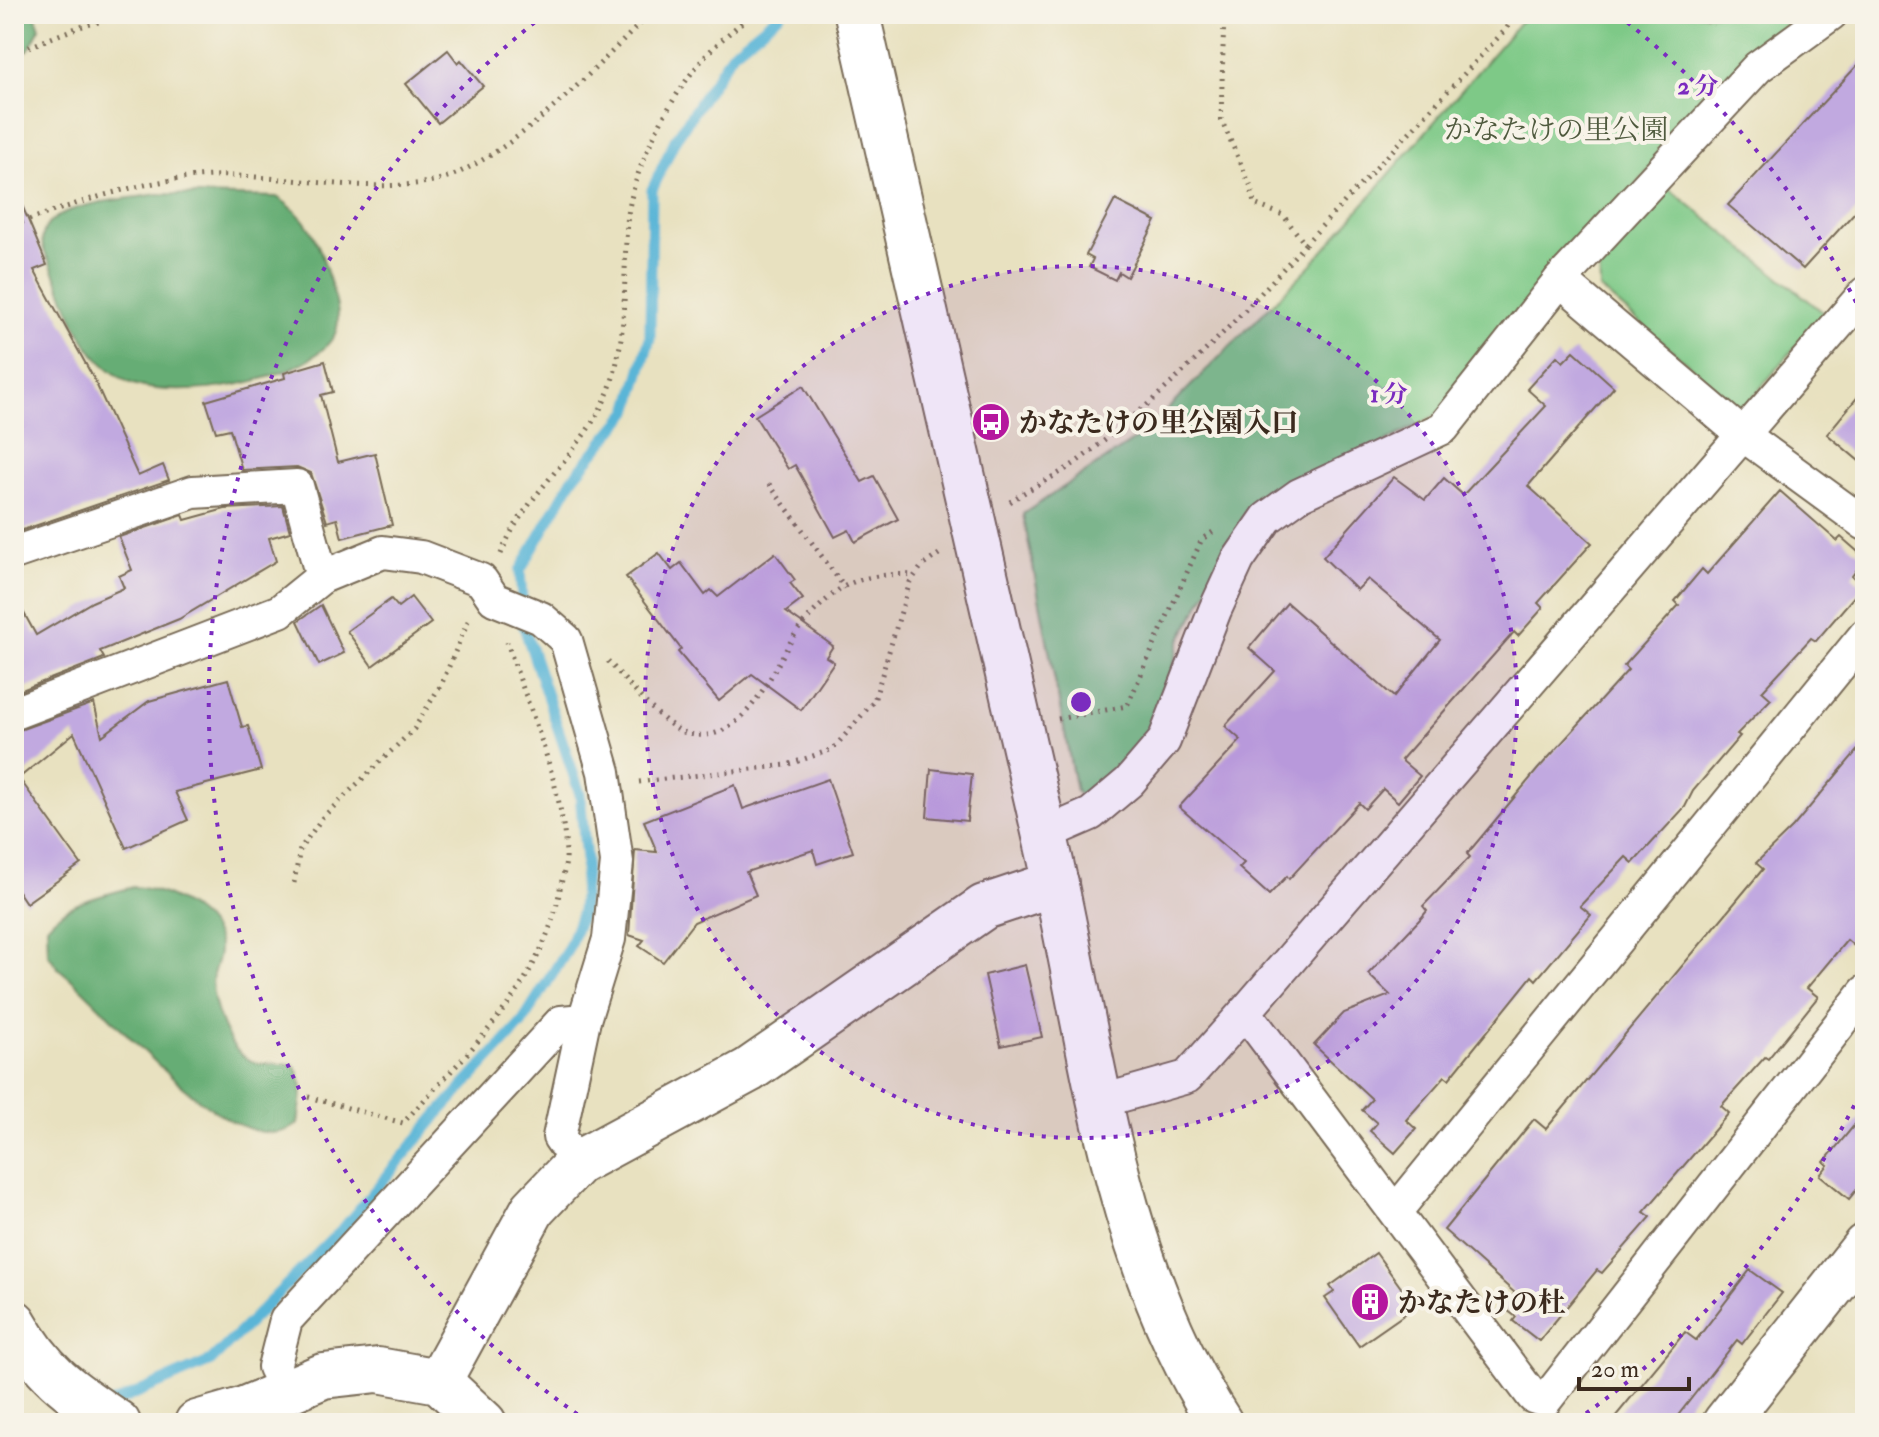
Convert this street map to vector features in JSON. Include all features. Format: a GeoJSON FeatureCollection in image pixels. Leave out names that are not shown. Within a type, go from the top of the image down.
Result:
{"type":"FeatureCollection","features":[{"type":"Feature","properties":{"kind":"street"},"geometry":{"type":"LineString","coordinates":[[1045,834],[1091,814],[1129,782],[1164,741],[1238,560],[1273,514],[1299,495],[1443,428],[1560,280],[1758,67],[1831,14]]}},
{"type":"Feature","properties":{"kind":"street"},"geometry":{"type":"LineString","coordinates":[[860,25],[1056,883],[1120,1185],[1145,1267],[1173,1340],[1220,1423]]}},
{"type":"Feature","properties":{"kind":"street"},"geometry":{"type":"LineString","coordinates":[[1560,280],[1743,435],[1865,524]]}},
{"type":"Feature","properties":{"kind":"street"},"geometry":{"type":"LineString","coordinates":[[1102,1101],[1187,1077],[1865,293]]}},
{"type":"Feature","properties":{"kind":"street"},"geometry":{"type":"LineString","coordinates":[[14,553],[193,492],[297,486],[322,577]]}},
{"type":"Feature","properties":{"kind":"street"},"geometry":{"type":"LineString","coordinates":[[14,713],[280,611],[322,577],[383,552],[421,557],[481,580],[490,594],[541,618],[566,640],[606,786],[617,862],[609,939],[584,1020],[559,1137],[577,1163]]}},
{"type":"Feature","properties":{"kind":"street"},"geometry":{"type":"LineString","coordinates":[[1396,1211],[1865,635]]}},
{"type":"Feature","properties":{"kind":"street"},"geometry":{"type":"LineString","coordinates":[[439,1381],[533,1209],[577,1163],[749,1070],[984,907],[1056,883]]}},
{"type":"Feature","properties":{"kind":"street"},"geometry":{"type":"LineString","coordinates":[[1245,1012],[1533,1397],[1545,1401],[1865,992]]}},
{"type":"Feature","properties":{"kind":"street"},"geometry":{"type":"LineString","coordinates":[[286,1391],[274,1367],[286,1320],[561,1022],[584,1020]]}},
{"type":"Feature","properties":{"kind":"street"},"geometry":{"type":"LineString","coordinates":[[1725,1423],[1865,1246]]}},
{"type":"Feature","properties":{"kind":"street"},"geometry":{"type":"LineString","coordinates":[[14,1322],[29,1349],[58,1383],[118,1423]]}},
{"type":"Feature","properties":{"kind":"street"},"geometry":{"type":"LineString","coordinates":[[197,1423],[323,1376],[378,1370],[439,1381],[484,1423]]}},
{"type":"Feature","properties":{"kind":"path"},"geometry":{"type":"LineString","coordinates":[[14,53],[76,28],[128,14]]}},
{"type":"Feature","properties":{"kind":"path"},"geometry":{"type":"LineString","coordinates":[[14,225],[148,181],[215,176],[398,187],[458,173],[549,111],[650,14]]}},
{"type":"Feature","properties":{"kind":"path"},"geometry":{"type":"LineString","coordinates":[[294,883],[300,849],[322,818],[414,729],[442,683],[465,627],[490,594],[504,547],[587,427],[612,383],[626,314],[627,222],[636,177],[663,120],[702,60],[751,14]]}},
{"type":"Feature","properties":{"kind":"path"},"geometry":{"type":"LineString","coordinates":[[1224,14],[1221,119],[1251,187],[1254,204],[1283,215],[1305,244]]}},
{"type":"Feature","properties":{"kind":"path"},"geometry":{"type":"LineString","coordinates":[[1006,505],[1038,481],[1081,460],[1170,385],[1259,297],[1507,28],[1515,14]]}},
{"type":"Feature","properties":{"kind":"path"},"geometry":{"type":"LineString","coordinates":[[1692,14],[1714,24]]}},
{"type":"Feature","properties":{"kind":"path"},"geometry":{"type":"LineString","coordinates":[[769,484],[845,588]]}},
{"type":"Feature","properties":{"kind":"path"},"geometry":{"type":"LineString","coordinates":[[1053,719],[1127,706],[1202,539],[1254,505],[1273,514]]}},
{"type":"Feature","properties":{"kind":"path"},"geometry":{"type":"LineString","coordinates":[[606,786],[787,765],[833,749],[874,701],[915,575],[922,566]]}},
{"type":"Feature","properties":{"kind":"path"},"geometry":{"type":"LineString","coordinates":[[566,640],[578,636],[596,650],[664,719],[690,734],[719,732],[745,715],[800,628],[845,588],[889,573],[915,575]]}},
{"type":"Feature","properties":{"kind":"path"},"geometry":{"type":"LineString","coordinates":[[308,1097],[403,1123],[515,996],[540,958],[556,914],[566,855],[550,769],[490,594]]}},
{"type":"Feature","properties":{"kind":"green space"},"geometry":{"type":"Polygon","coordinates":[[[14,14],[35,14],[40,28],[29,49],[14,60],[14,14]]]}},
{"type":"Feature","properties":{"kind":"green space","name":"かなたけの里公園"},"geometry":{"type":"Polygon","coordinates":[[[1527,14],[1801,14],[1750,53],[1436,415],[1250,515],[1180,640],[1156,736],[1086,802],[1076,791],[1023,514],[1142,435],[1313,263],[1527,14]]]}},
{"type":"Feature","properties":{"kind":"green space"},"geometry":{"type":"Polygon","coordinates":[[[1662,183],[1824,313],[1742,410],[1600,289],[1599,253],[1662,183]]]}},
{"type":"Feature","properties":{"kind":"green space"},"geometry":{"type":"Polygon","coordinates":[[[157,194],[277,197],[296,211],[314,237],[334,295],[338,323],[332,339],[317,354],[295,367],[268,377],[209,389],[154,389],[128,382],[107,368],[80,333],[42,239],[48,225],[61,215],[100,203],[157,194]]]}},
{"type":"Feature","properties":{"kind":"green space"},"geometry":{"type":"Polygon","coordinates":[[[133,887],[172,897],[208,923],[219,946],[212,985],[220,1021],[232,1043],[246,1058],[263,1064],[293,1065],[298,1071],[302,1085],[298,1124],[272,1133],[241,1125],[207,1106],[139,1046],[59,969],[48,954],[47,926],[55,918],[86,900],[133,887]]]}},
{"type":"Feature","properties":{"kind":"building"},"geometry":{"type":"Polygon","coordinates":[[[448,50],[483,86],[438,123],[406,84],[448,50]]]}},
{"type":"Feature","properties":{"kind":"building"},"geometry":{"type":"Polygon","coordinates":[[[1865,57],[1865,201],[1803,269],[1728,205],[1865,57]]]}},
{"type":"Feature","properties":{"kind":"building"},"geometry":{"type":"Polygon","coordinates":[[[14,186],[47,265],[34,270],[94,379],[138,476],[163,465],[169,480],[14,533],[14,186]]]}},
{"type":"Feature","properties":{"kind":"building"},"geometry":{"type":"Polygon","coordinates":[[[1115,200],[1156,221],[1127,277],[1119,272],[1115,280],[1089,267],[1093,259],[1086,255],[1115,200]]]}},
{"type":"Feature","properties":{"kind":"building"},"geometry":{"type":"Polygon","coordinates":[[[1574,351],[1614,387],[1528,486],[1592,543],[1538,603],[1543,608],[1518,636],[1514,632],[1401,760],[1420,776],[1398,802],[1383,789],[1365,809],[1359,803],[1289,879],[1287,876],[1269,895],[1239,868],[1244,863],[1179,807],[1241,740],[1225,726],[1275,671],[1249,648],[1287,603],[1394,697],[1440,640],[1368,579],[1357,590],[1323,557],[1394,477],[1425,500],[1444,478],[1463,495],[1546,406],[1527,389],[1557,356],[1563,362],[1574,351]]]}},
{"type":"Feature","properties":{"kind":"building"},"geometry":{"type":"Polygon","coordinates":[[[325,361],[333,392],[321,395],[338,462],[375,453],[392,525],[342,538],[337,519],[327,522],[311,473],[297,467],[242,470],[230,429],[216,432],[206,401],[285,378],[284,373],[325,361]]]}},
{"type":"Feature","properties":{"kind":"building"},"geometry":{"type":"Polygon","coordinates":[[[803,386],[862,482],[874,476],[898,519],[855,542],[849,530],[835,537],[795,465],[788,469],[755,416],[803,386]]]}},
{"type":"Feature","properties":{"kind":"building"},"geometry":{"type":"Polygon","coordinates":[[[1865,388],[1865,466],[1827,434],[1865,388]]]}},
{"type":"Feature","properties":{"kind":"building"},"geometry":{"type":"Polygon","coordinates":[[[1780,491],[1837,541],[1841,537],[1865,558],[1852,576],[1863,586],[1816,641],[1811,638],[1762,691],[1771,699],[1737,734],[1740,736],[1693,791],[1685,807],[1633,863],[1626,857],[1580,906],[1591,915],[1536,980],[1532,976],[1449,1079],[1445,1076],[1406,1120],[1416,1129],[1395,1153],[1370,1131],[1377,1123],[1362,1110],[1372,1099],[1314,1045],[1344,1013],[1390,995],[1368,974],[1427,911],[1423,906],[1470,857],[1467,854],[1538,769],[1628,670],[1624,666],[1679,605],[1675,601],[1702,569],[1707,574],[1780,491]]]}},
{"type":"Feature","properties":{"kind":"building"},"geometry":{"type":"Polygon","coordinates":[[[283,506],[290,532],[269,538],[276,561],[179,619],[100,651],[104,658],[14,693],[14,595],[36,635],[92,602],[124,588],[119,576],[132,570],[119,537],[183,515],[185,520],[225,509],[283,506]]]}},
{"type":"Feature","properties":{"kind":"building"},"geometry":{"type":"Polygon","coordinates":[[[659,553],[672,570],[681,563],[705,595],[711,590],[718,597],[775,553],[795,580],[790,583],[803,599],[786,612],[833,646],[826,657],[834,662],[801,710],[752,674],[719,701],[678,652],[681,649],[626,577],[659,553]]]}},
{"type":"Feature","properties":{"kind":"building"},"geometry":{"type":"Polygon","coordinates":[[[411,597],[431,623],[372,666],[347,631],[391,599],[398,607],[411,597]]]}},
{"type":"Feature","properties":{"kind":"building"},"geometry":{"type":"Polygon","coordinates":[[[321,605],[344,653],[319,665],[298,621],[321,605]]]}},
{"type":"Feature","properties":{"kind":"building"},"geometry":{"type":"Polygon","coordinates":[[[228,679],[242,727],[248,726],[261,770],[175,792],[188,820],[126,848],[74,733],[19,778],[81,864],[26,903],[14,885],[14,732],[94,703],[102,736],[149,701],[228,679]]]}},
{"type":"Feature","properties":{"kind":"building"},"geometry":{"type":"Polygon","coordinates":[[[1865,741],[1865,955],[1847,940],[1807,988],[1818,997],[1768,1059],[1765,1057],[1721,1106],[1729,1113],[1644,1212],[1651,1217],[1602,1273],[1597,1270],[1539,1341],[1513,1321],[1516,1317],[1503,1307],[1515,1293],[1444,1230],[1534,1119],[1546,1129],[1763,869],[1756,863],[1793,827],[1865,741]]]}},
{"type":"Feature","properties":{"kind":"building"},"geometry":{"type":"Polygon","coordinates":[[[931,769],[972,774],[967,821],[927,817],[931,769]]]}},
{"type":"Feature","properties":{"kind":"building"},"geometry":{"type":"Polygon","coordinates":[[[828,779],[853,852],[817,864],[813,850],[746,872],[756,895],[694,922],[663,962],[639,946],[644,940],[629,935],[635,850],[657,852],[644,821],[735,785],[743,809],[828,779]]]}},
{"type":"Feature","properties":{"kind":"building"},"geometry":{"type":"Polygon","coordinates":[[[1025,965],[1042,1037],[1001,1046],[985,975],[1025,965]]]}},
{"type":"Feature","properties":{"kind":"building"},"geometry":{"type":"Polygon","coordinates":[[[1865,1112],[1865,1179],[1849,1199],[1820,1175],[1828,1165],[1824,1162],[1865,1112]]]}},
{"type":"Feature","properties":{"kind":"building","name":"かなたけの杜"},"geometry":{"type":"Polygon","coordinates":[[[1376,1253],[1415,1307],[1359,1346],[1325,1298],[1334,1292],[1330,1286],[1376,1253]]]}},
{"type":"Feature","properties":{"kind":"building"},"geometry":{"type":"Polygon","coordinates":[[[1750,1270],[1782,1293],[1742,1344],[1737,1340],[1672,1423],[1610,1423],[1685,1332],[1696,1340],[1750,1270]]]}},
{"type":"Feature","properties":{"kind":"waterway"},"geometry":{"type":"LineString","coordinates":[[109,1405],[211,1361],[346,1225],[440,1112],[521,1024],[568,949],[582,912],[586,860],[580,794],[524,627],[520,571],[573,478],[629,411],[650,338],[652,190],[675,140],[733,52],[780,14]]}},
{"type":"Feature","properties":{"kind":"waterway"},"geometry":{"type":"LineString","coordinates":[[66,1423],[86,1415]]}},
{"type":"Feature","properties":{"kind":"waterway"},"geometry":{"type":"LineString","coordinates":[[294,1417],[297,1423]]}},
{"type":"Feature","properties":{"kind":"place","name":"かなたけの里公園入口"},"geometry":{"type":"Point","coordinates":[991,422]}},
{"type":"Feature","properties":{"kind":"place","name":"かなたけの杜"},"geometry":{"type":"Point","coordinates":[1370,1302]}}]}
